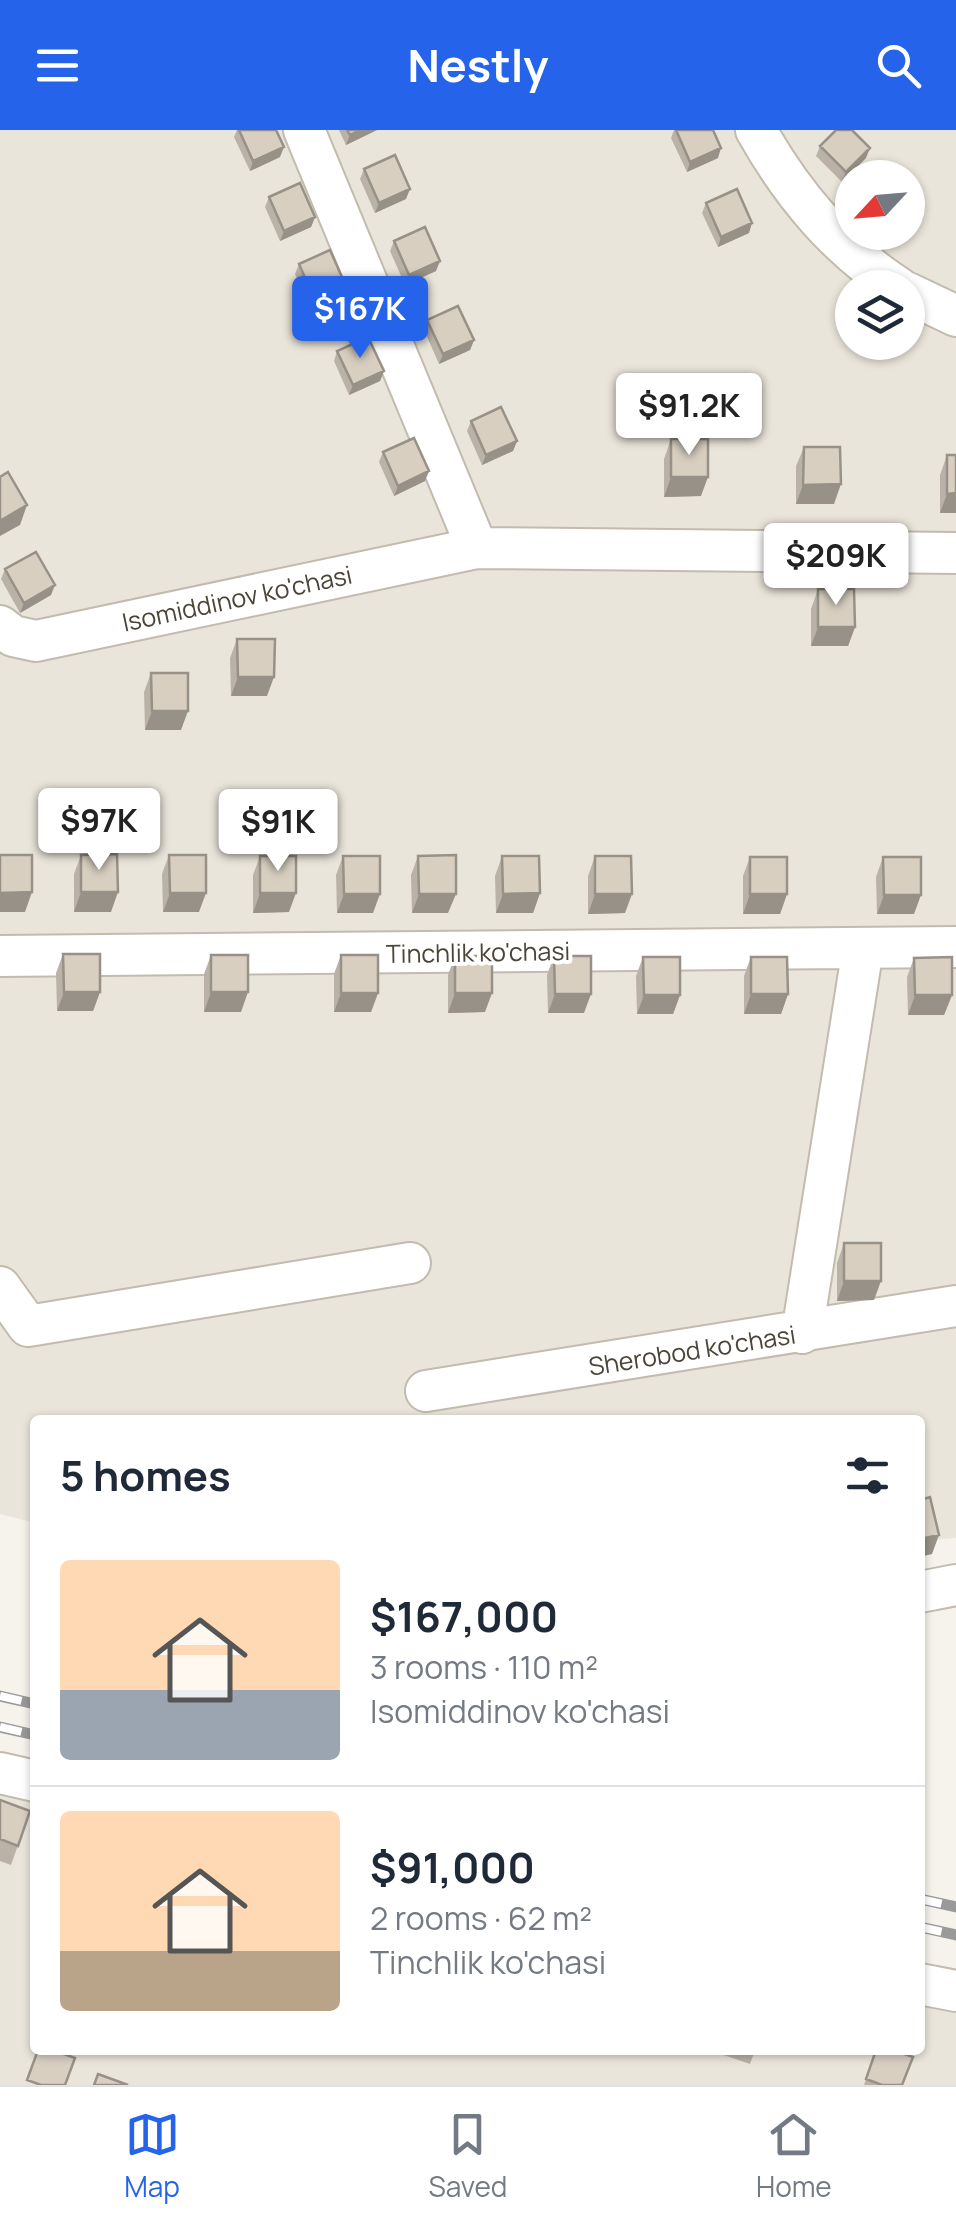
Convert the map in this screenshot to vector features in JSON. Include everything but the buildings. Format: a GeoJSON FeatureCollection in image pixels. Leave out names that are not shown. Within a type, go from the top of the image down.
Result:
{"type":"FeatureCollection","features":[{"type":"Feature","properties":{"kind":"street"},"geometry":{"type":"LineString","coordinates":[[304,130],[478,548]]}},
{"type":"Feature","properties":{"kind":"street"},"geometry":{"type":"LineString","coordinates":[[756,130],[784,179],[820,223],[873,270]]}},
{"type":"Feature","properties":{"kind":"street"},"geometry":{"type":"LineString","coordinates":[[925,301],[956,316]]}},
{"type":"Feature","properties":{"kind":"street","name":"Isomiddinov ko'chasi"},"geometry":{"type":"LineString","coordinates":[[0,626],[13,636],[36,640],[478,548],[956,553]]}},
{"type":"Feature","properties":{"kind":"street","name":"Tinchlik ko'chasi"},"geometry":{"type":"LineString","coordinates":[[0,956],[956,947]]}},
{"type":"Feature","properties":{"kind":"street"},"geometry":{"type":"LineString","coordinates":[[802,1333],[863,948]]}},
{"type":"Feature","properties":{"kind":"street"},"geometry":{"type":"LineString","coordinates":[[4,1303],[28,1326],[410,1263]]}},
{"type":"Feature","properties":{"kind":"street","name":"Sherobod ko'chasi"},"geometry":{"type":"LineString","coordinates":[[426,1391],[956,1306]]}},
{"type":"Feature","properties":{"kind":"street"},"geometry":{"type":"LineString","coordinates":[[925,1591],[956,1585]]}},
{"type":"Feature","properties":{"kind":"street"},"geometry":{"type":"LineString","coordinates":[[0,1773],[30,1780]]}},
{"type":"Feature","properties":{"kind":"street"},"geometry":{"type":"LineString","coordinates":[[925,1985],[956,1992]]}},
{"type":"Feature","properties":{"kind":"shaded area"},"geometry":{"type":"Polygon","coordinates":[[[0,130],[956,130],[956,1538],[925,1541],[925,1415],[30,1415],[30,1522],[0,1514],[0,130]]]}},
{"type":"Feature","properties":{"kind":"shaded area"},"geometry":{"type":"Polygon","coordinates":[[[0,1762],[30,1768],[30,2055],[925,2055],[925,1963],[956,1970],[956,2085],[0,2085],[0,1762]]]}},
{"type":"Feature","properties":{"kind":"railway"},"geometry":{"type":"LineString","coordinates":[[0,1696],[30,1703]]}},
{"type":"Feature","properties":{"kind":"railway"},"geometry":{"type":"LineString","coordinates":[[0,1727],[30,1734]]}},
{"type":"Feature","properties":{"kind":"railway"},"geometry":{"type":"LineString","coordinates":[[925,1900],[956,1907]]}},
{"type":"Feature","properties":{"kind":"railway"},"geometry":{"type":"LineString","coordinates":[[925,1928],[956,1935]]}}]}
